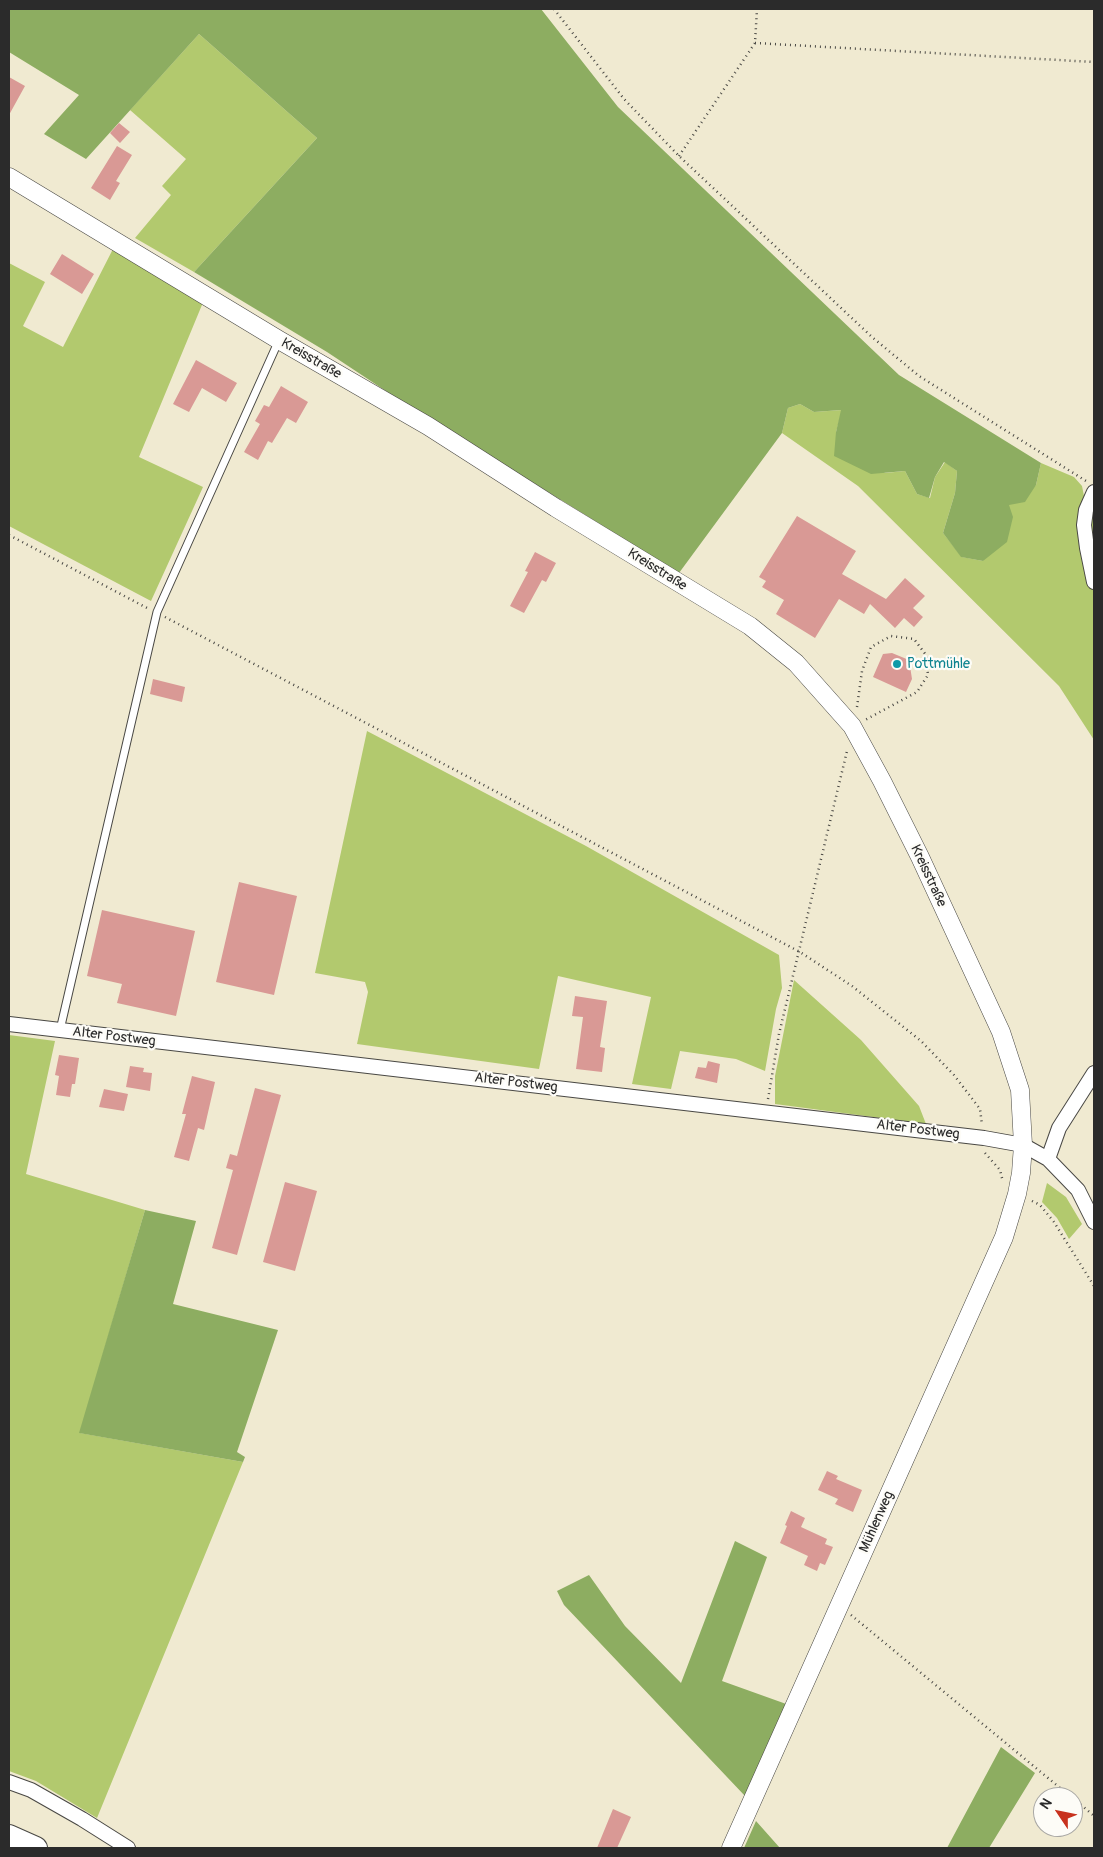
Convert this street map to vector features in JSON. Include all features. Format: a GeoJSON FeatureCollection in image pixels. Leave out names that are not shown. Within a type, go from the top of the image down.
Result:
{"type":"FeatureCollection","features":[{"type":"Feature","properties":{"kind":"main road"},"geometry":{"type":"LineString","coordinates":[[9,1836],[36,1848]]}},
{"type":"Feature","properties":{"kind":"street","name":"Kreisstraße"},"geometry":{"type":"LineString","coordinates":[[9,177],[279,340],[428,426],[556,508],[750,626],[796,663],[852,726],[916,849],[1001,1032],[1020,1090],[1023,1144],[1017,1194]]}},
{"type":"Feature","properties":{"kind":"street"},"geometry":{"type":"LineString","coordinates":[[1090,487],[1084,525],[1086,548],[1094,582]]}},
{"type":"Feature","properties":{"kind":"street","name":"Alter Postweg"},"geometry":{"type":"LineString","coordinates":[[9,1024],[1023,1144]]}},
{"type":"Feature","properties":{"kind":"street"},"geometry":{"type":"LineString","coordinates":[[1048,1159],[1059,1128],[1094,1073]]}},
{"type":"Feature","properties":{"kind":"street"},"geometry":{"type":"LineString","coordinates":[[1023,1144],[1048,1159],[1078,1190],[1094,1222]]}},
{"type":"Feature","properties":{"kind":"street","name":"Mühlenweg"},"geometry":{"type":"LineString","coordinates":[[732,1848],[1004,1237],[1017,1194]]}},
{"type":"Feature","properties":{"kind":"street"},"geometry":{"type":"LineString","coordinates":[[9,1782],[31,1790],[128,1848]]}},
{"type":"Feature","properties":{"kind":"lane"},"geometry":{"type":"LineString","coordinates":[[60,1030],[157,612],[279,340]]}},
{"type":"Feature","properties":{"kind":"path"},"geometry":{"type":"LineString","coordinates":[[554,9],[624,99],[679,156],[872,337],[919,376],[1090,487]]}},
{"type":"Feature","properties":{"kind":"path"},"geometry":{"type":"LineString","coordinates":[[679,156],[755,42],[757,9]]}},
{"type":"Feature","properties":{"kind":"path"},"geometry":{"type":"LineString","coordinates":[[755,42],[1094,62]]}},
{"type":"Feature","properties":{"kind":"path"},"geometry":{"type":"LineString","coordinates":[[9,536],[157,612],[800,952],[852,986],[921,1041],[954,1076],[980,1108],[984,1152],[1000,1170],[1006,1192],[1017,1194],[1040,1205],[1045,1210],[1094,1286]]}},
{"type":"Feature","properties":{"kind":"path"},"geometry":{"type":"LineString","coordinates":[[765,1112],[779,1034],[800,952],[852,726],[858,701],[862,671],[871,647],[891,636],[914,639],[926,655],[928,675],[917,692],[888,709],[852,726]]}},
{"type":"Feature","properties":{"kind":"path"},"geometry":{"type":"LineString","coordinates":[[840,1606],[1059,1787]]}},
{"type":"Feature","properties":{"kind":"path"},"geometry":{"type":"LineString","coordinates":[[1083,1807],[1094,1816]]}},
{"type":"Feature","properties":{"kind":"green space"},"geometry":{"type":"Polygon","coordinates":[[[9,9],[541,9],[618,107],[899,375],[1041,463],[1036,485],[1025,502],[1009,505],[1013,517],[1007,542],[983,561],[961,557],[943,533],[955,493],[957,471],[944,462],[935,477],[929,498],[917,494],[905,471],[871,474],[834,456],[836,432],[841,410],[814,412],[800,404],[788,408],[782,433],[679,573],[401,401],[327,352],[194,272],[317,138],[199,34],[86,159],[44,134],[79,95],[9,52],[9,9]]]}},
{"type":"Feature","properties":{"kind":"green space"},"geometry":{"type":"Polygon","coordinates":[[[199,34],[317,138],[194,272],[135,238],[171,195],[162,186],[186,159],[130,110],[199,34]]]}},
{"type":"Feature","properties":{"kind":"green space"},"geometry":{"type":"Polygon","coordinates":[[[114,247],[204,300],[139,457],[203,487],[151,601],[9,526],[9,263],[45,282],[23,326],[63,347],[114,247]]]}},
{"type":"Feature","properties":{"kind":"green space"},"geometry":{"type":"Polygon","coordinates":[[[800,404],[814,412],[842,410],[836,432],[885,473],[905,471],[917,494],[930,498],[935,477],[945,462],[957,471],[955,493],[943,533],[962,557],[983,561],[1008,505],[1036,485],[1041,463],[1074,477],[1082,486],[1084,496],[1079,513],[1091,522],[1094,511],[1094,740],[1059,686],[858,486],[782,433],[788,408],[800,404]]]}},
{"type":"Feature","properties":{"kind":"green space"},"geometry":{"type":"Polygon","coordinates":[[[367,731],[586,846],[779,955],[782,988],[776,1009],[765,1071],[736,1059],[680,1051],[671,1089],[632,1084],[651,997],[558,976],[539,1069],[357,1044],[368,992],[365,982],[315,973],[367,731]]]}},
{"type":"Feature","properties":{"kind":"green space"},"geometry":{"type":"Polygon","coordinates":[[[794,980],[861,1040],[919,1106],[926,1124],[775,1104],[775,1076],[794,980]]]}},
{"type":"Feature","properties":{"kind":"green space"},"geometry":{"type":"Polygon","coordinates":[[[9,1035],[55,1041],[26,1174],[145,1210],[80,1433],[243,1462],[97,1818],[36,1781],[9,1771],[9,1035]]]}},
{"type":"Feature","properties":{"kind":"green space"},"geometry":{"type":"Polygon","coordinates":[[[1047,1183],[1066,1197],[1082,1224],[1069,1239],[1057,1218],[1042,1202],[1047,1183]]]}},
{"type":"Feature","properties":{"kind":"green space"},"geometry":{"type":"Polygon","coordinates":[[[145,1210],[196,1221],[173,1304],[278,1330],[237,1452],[245,1457],[243,1462],[79,1433],[145,1210]]]}},
{"type":"Feature","properties":{"kind":"green space"},"geometry":{"type":"Polygon","coordinates":[[[735,1541],[767,1557],[722,1681],[789,1705],[745,1796],[564,1605],[557,1591],[589,1575],[625,1626],[681,1683],[735,1541]]]}},
{"type":"Feature","properties":{"kind":"green space"},"geometry":{"type":"Polygon","coordinates":[[[1001,1747],[1035,1773],[989,1848],[947,1848],[1001,1747]]]}},
{"type":"Feature","properties":{"kind":"green space"},"geometry":{"type":"Polygon","coordinates":[[[756,1821],[780,1848],[744,1848],[756,1821]]]}},
{"type":"Feature","properties":{"kind":"building"},"geometry":{"type":"Polygon","coordinates":[[[9,77],[25,86],[9,115],[9,77]]]}},
{"type":"Feature","properties":{"kind":"building"},"geometry":{"type":"Polygon","coordinates":[[[119,123],[130,132],[120,143],[110,133],[119,123]]]}},
{"type":"Feature","properties":{"kind":"building"},"geometry":{"type":"Polygon","coordinates":[[[117,146],[132,155],[116,181],[120,183],[110,200],[91,188],[117,146]]]}},
{"type":"Feature","properties":{"kind":"building"},"geometry":{"type":"Polygon","coordinates":[[[62,254],[94,274],[82,294],[50,274],[62,254]]]}},
{"type":"Feature","properties":{"kind":"building"},"geometry":{"type":"Polygon","coordinates":[[[196,360],[237,383],[226,402],[202,388],[189,412],[173,404],[196,360]]]}},
{"type":"Feature","properties":{"kind":"building"},"geometry":{"type":"Polygon","coordinates":[[[281,386],[308,402],[296,423],[287,418],[272,443],[268,441],[258,460],[244,452],[260,424],[255,421],[264,405],[269,407],[281,386]]]}},
{"type":"Feature","properties":{"kind":"building"},"geometry":{"type":"Polygon","coordinates":[[[797,516],[856,551],[842,574],[886,599],[905,578],[925,596],[913,608],[923,617],[914,627],[904,618],[895,628],[870,604],[864,614],[839,599],[815,638],[776,614],[784,600],[762,587],[766,581],[759,577],[797,516]]]}},
{"type":"Feature","properties":{"kind":"building"},"geometry":{"type":"Polygon","coordinates":[[[535,552],[556,563],[546,582],[542,580],[524,613],[510,606],[528,572],[525,571],[535,552]]]}},
{"type":"Feature","properties":{"kind":"building"},"geometry":{"type":"Polygon","coordinates":[[[892,653],[909,660],[912,679],[906,692],[873,677],[883,654],[892,653]]]}},
{"type":"Feature","properties":{"kind":"building"},"geometry":{"type":"Polygon","coordinates":[[[153,679],[185,687],[182,702],[150,694],[153,679]]]}},
{"type":"Feature","properties":{"kind":"building"},"geometry":{"type":"Polygon","coordinates":[[[239,882],[297,896],[274,995],[216,982],[239,882]]]}},
{"type":"Feature","properties":{"kind":"building"},"geometry":{"type":"Polygon","coordinates":[[[102,910],[195,931],[176,1016],[117,1003],[122,984],[87,976],[102,910]]]}},
{"type":"Feature","properties":{"kind":"building"},"geometry":{"type":"Polygon","coordinates":[[[575,996],[607,1001],[600,1047],[605,1048],[602,1072],[576,1069],[583,1017],[572,1016],[575,996]]]}},
{"type":"Feature","properties":{"kind":"building"},"geometry":{"type":"Polygon","coordinates":[[[59,1055],[79,1058],[75,1084],[72,1084],[70,1097],[56,1095],[59,1076],[55,1075],[59,1055]]]}},
{"type":"Feature","properties":{"kind":"building"},"geometry":{"type":"Polygon","coordinates":[[[708,1061],[720,1064],[717,1083],[695,1078],[698,1067],[706,1068],[708,1061]]]}},
{"type":"Feature","properties":{"kind":"building"},"geometry":{"type":"Polygon","coordinates":[[[130,1066],[144,1068],[143,1072],[152,1073],[150,1091],[126,1087],[130,1066]]]}},
{"type":"Feature","properties":{"kind":"building"},"geometry":{"type":"Polygon","coordinates":[[[192,1076],[215,1082],[204,1130],[198,1128],[189,1161],[174,1157],[186,1114],[182,1114],[192,1076]]]}},
{"type":"Feature","properties":{"kind":"building"},"geometry":{"type":"Polygon","coordinates":[[[255,1088],[281,1095],[237,1255],[212,1248],[233,1170],[226,1168],[230,1154],[237,1156],[255,1088]]]}},
{"type":"Feature","properties":{"kind":"building"},"geometry":{"type":"Polygon","coordinates":[[[104,1089],[128,1094],[124,1111],[99,1107],[104,1089]]]}},
{"type":"Feature","properties":{"kind":"building"},"geometry":{"type":"Polygon","coordinates":[[[285,1182],[317,1191],[295,1271],[263,1262],[285,1182]]]}},
{"type":"Feature","properties":{"kind":"building"},"geometry":{"type":"Polygon","coordinates":[[[827,1471],[838,1476],[836,1479],[862,1490],[853,1512],[835,1504],[838,1499],[818,1490],[827,1471]]]}},
{"type":"Feature","properties":{"kind":"building"},"geometry":{"type":"Polygon","coordinates":[[[791,1511],[805,1518],[801,1527],[827,1539],[825,1544],[833,1547],[825,1565],[820,1563],[817,1571],[804,1565],[808,1556],[780,1543],[791,1511]]]}},
{"type":"Feature","properties":{"kind":"building"},"geometry":{"type":"Polygon","coordinates":[[[613,1809],[631,1817],[617,1848],[597,1848],[613,1809]]]}},
{"type":"Feature","properties":{"kind":"place","name":"Pottmühle"},"geometry":{"type":"Point","coordinates":[897,664]}}]}
